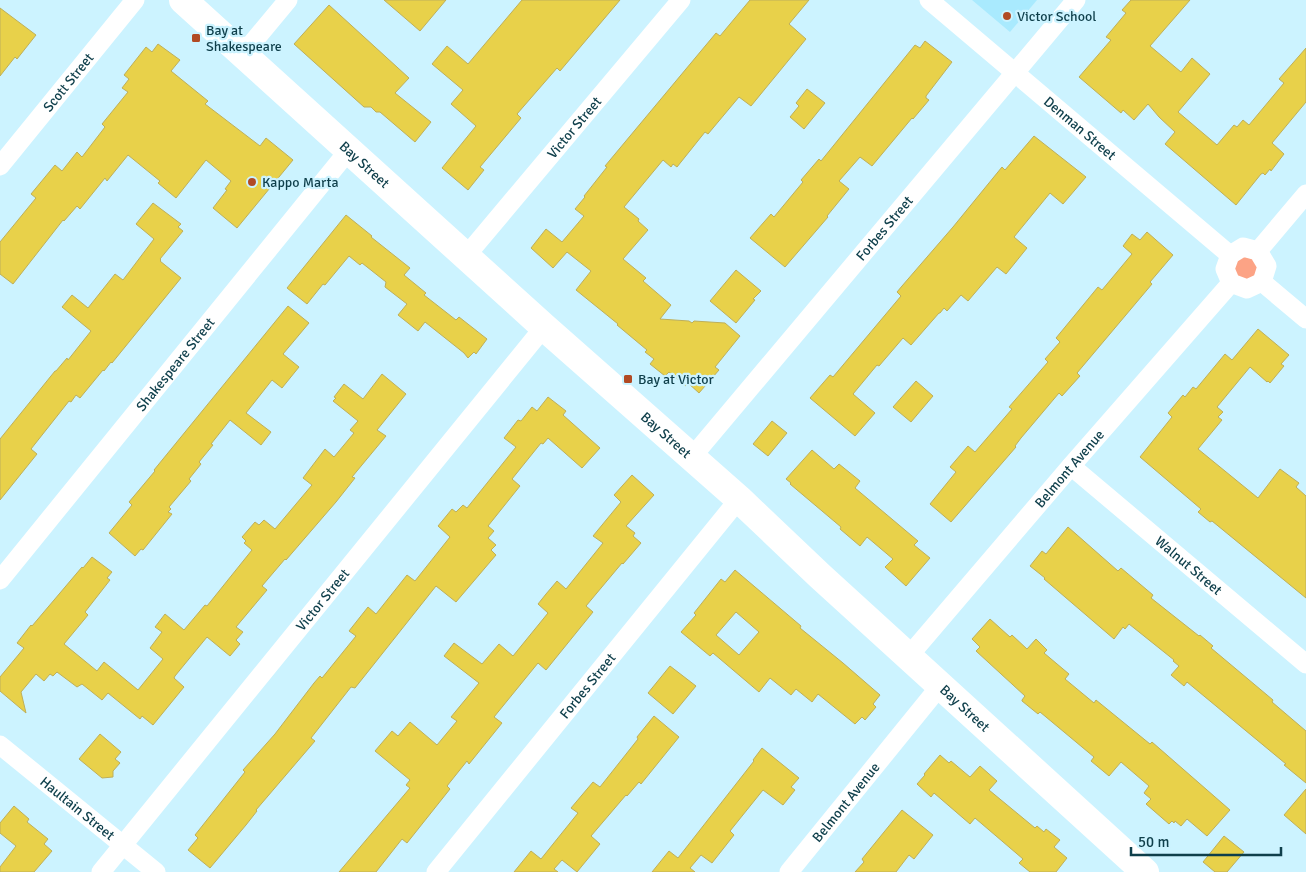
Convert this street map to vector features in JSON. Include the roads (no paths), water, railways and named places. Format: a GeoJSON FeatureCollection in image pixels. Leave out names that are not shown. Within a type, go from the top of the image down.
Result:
{"type":"FeatureCollection","features":[{"type":"Feature","properties":{"kind":"main road","name":"Bay Street"},"geometry":{"type":"LineString","coordinates":[[183,0],[544,327],[739,499],[1134,868]]}},
{"type":"Feature","properties":{"kind":"street","name":"Scott Street"},"geometry":{"type":"LineString","coordinates":[[0,166],[135,0]]}},
{"type":"Feature","properties":{"kind":"street"},"geometry":{"type":"LineString","coordinates":[[243,54],[288,0]]}},
{"type":"Feature","properties":{"kind":"street","name":"Victor Street"},"geometry":{"type":"LineString","coordinates":[[466,256],[681,0]]}},
{"type":"Feature","properties":{"kind":"street","name":"Denman Street"},"geometry":{"type":"LineString","coordinates":[[929,0],[1230,255]]}},
{"type":"Feature","properties":{"kind":"street","name":"Forbes Street"},"geometry":{"type":"LineString","coordinates":[[692,457],[1076,0]]}},
{"type":"Feature","properties":{"kind":"street","name":"Shakespeare Street"},"geometry":{"type":"LineString","coordinates":[[0,580],[349,150]]}},
{"type":"Feature","properties":{"kind":"street"},"geometry":{"type":"LineString","coordinates":[[1258,251],[1306,194]]}},
{"type":"Feature","properties":{"kind":"street"},"geometry":{"type":"LineString","coordinates":[[1243,247],[1258,251],[1266,266],[1262,282],[1247,289],[1232,283],[1225,269],[1230,255],[1243,247]]}},
{"type":"Feature","properties":{"kind":"street"},"geometry":{"type":"LineString","coordinates":[[1262,282],[1306,319]]}},
{"type":"Feature","properties":{"kind":"street","name":"Belmont Avenue"},"geometry":{"type":"LineString","coordinates":[[908,657],[1071,466],[1232,283]]}},
{"type":"Feature","properties":{"kind":"street","name":"Victor Street"},"geometry":{"type":"LineString","coordinates":[[101,872],[544,327]]}},
{"type":"Feature","properties":{"kind":"street","name":"Walnut Street"},"geometry":{"type":"LineString","coordinates":[[1071,466],[1306,664]]}},
{"type":"Feature","properties":{"kind":"street","name":"Forbes Street"},"geometry":{"type":"LineString","coordinates":[[436,872],[739,499]]}},
{"type":"Feature","properties":{"kind":"street","name":"Belmont Avenue"},"geometry":{"type":"LineString","coordinates":[[789,872],[940,686]]}},
{"type":"Feature","properties":{"kind":"street","name":"Haultain Street"},"geometry":{"type":"LineString","coordinates":[[0,745],[156,872]]}},
{"type":"Feature","properties":{"kind":"place","name":"Victor School"},"geometry":{"type":"Point","coordinates":[1007,16]}},
{"type":"Feature","properties":{"kind":"place","name":"Bay at Shakespeare"},"geometry":{"type":"Point","coordinates":[196,38]}},
{"type":"Feature","properties":{"kind":"place","name":"Kappo Marta"},"geometry":{"type":"Point","coordinates":[252,182]}},
{"type":"Feature","properties":{"kind":"place","name":"Bay at Victor"},"geometry":{"type":"Point","coordinates":[628,379]}}]}
